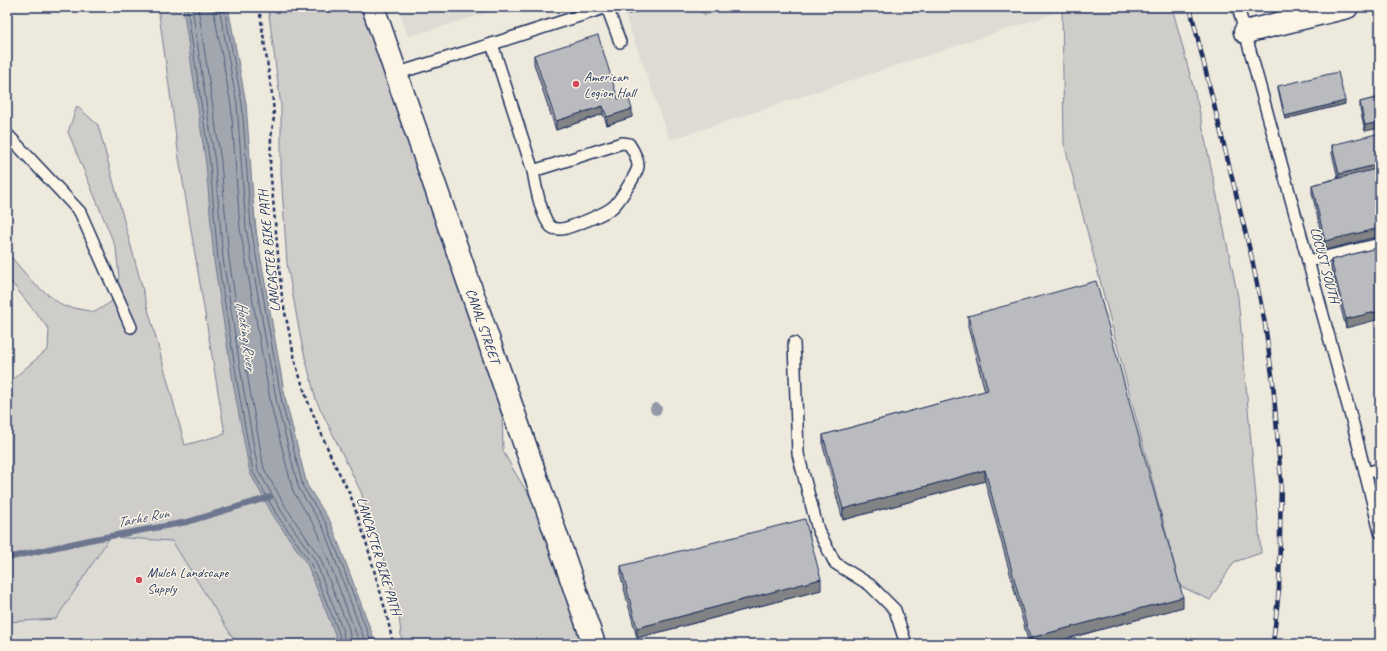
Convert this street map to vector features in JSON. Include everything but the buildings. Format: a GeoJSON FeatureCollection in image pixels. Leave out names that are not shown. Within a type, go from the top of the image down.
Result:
{"type":"FeatureCollection","features":[{"type":"Feature","properties":{"kind":"street","name":"CANAL STREET"},"geometry":{"type":"LineString","coordinates":[[373,7],[594,644]]}},
{"type":"Feature","properties":{"kind":"street"},"geometry":{"type":"LineString","coordinates":[[1245,32],[1347,7]]}},
{"type":"Feature","properties":{"kind":"lane"},"geometry":{"type":"LineString","coordinates":[[395,74],[607,7],[620,42]]}},
{"type":"Feature","properties":{"kind":"lane","name":"LOCUST SOUTH"},"geometry":{"type":"LineString","coordinates":[[1238,7],[1353,424],[1380,532]]}},
{"type":"Feature","properties":{"kind":"lane"},"geometry":{"type":"LineString","coordinates":[[492,44],[533,171],[537,193],[547,223],[552,228],[561,229],[602,214],[614,207],[639,167],[635,153],[629,144],[622,143],[533,171]]}},
{"type":"Feature","properties":{"kind":"lane"},"geometry":{"type":"LineString","coordinates":[[7,134],[80,212],[131,327]]}},
{"type":"Feature","properties":{"kind":"lane"},"geometry":{"type":"LineString","coordinates":[[1308,261],[1380,244]]}},
{"type":"Feature","properties":{"kind":"lane"},"geometry":{"type":"LineString","coordinates":[[794,343],[798,454],[818,530],[835,563],[870,585],[895,610],[906,644]]}},
{"type":"Feature","properties":{"kind":"lane"},"geometry":{"type":"LineString","coordinates":[[1365,473],[1380,469]]}},
{"type":"Feature","properties":{"kind":"path","name":"LANCASTER BIKE PATH"},"geometry":{"type":"LineString","coordinates":[[259,7],[273,102],[274,118],[271,138],[270,167],[282,298],[296,365],[333,461],[350,494],[382,596],[392,644]]}},
{"type":"Feature","properties":{"kind":"shaded area"},"geometry":{"type":"Polygon","coordinates":[[[158,7],[224,7],[254,209],[278,453],[361,644],[237,644],[172,541],[110,537],[56,619],[7,622],[7,384],[48,349],[49,329],[7,277],[7,252],[34,284],[63,306],[95,312],[111,302],[119,277],[116,248],[68,132],[77,106],[98,125],[185,445],[225,434],[179,158],[158,7]]]}},
{"type":"Feature","properties":{"kind":"shaded area"},"geometry":{"type":"Polygon","coordinates":[[[268,7],[364,7],[502,407],[503,451],[540,513],[585,644],[402,644],[399,616],[383,558],[361,492],[316,400],[302,345],[287,264],[281,172],[281,106],[268,7]]]}},
{"type":"Feature","properties":{"kind":"shaded area"},"geometry":{"type":"Polygon","coordinates":[[[398,7],[505,7],[408,37],[398,7]]]}},
{"type":"Feature","properties":{"kind":"shaded area"},"geometry":{"type":"Polygon","coordinates":[[[622,7],[1061,7],[1062,11],[670,140],[622,7]]]}},
{"type":"Feature","properties":{"kind":"shaded area"},"geometry":{"type":"Polygon","coordinates":[[[693,7],[727,7],[706,15],[693,7]]]}},
{"type":"Feature","properties":{"kind":"shaded area"},"geometry":{"type":"Polygon","coordinates":[[[1062,7],[1172,7],[1198,105],[1238,297],[1261,553],[1234,562],[1210,600],[1180,586],[1064,143],[1062,7]]]}},
{"type":"Feature","properties":{"kind":"shaded area","name":"Mulch Landscape Supply"},"geometry":{"type":"Polygon","coordinates":[[[110,537],[172,541],[237,644],[7,644],[7,622],[56,619],[110,537]]]}},
{"type":"Feature","properties":{"kind":"water","name":"Hocking River"},"geometry":{"type":"Polygon","coordinates":[[[183,7],[228,7],[246,103],[255,226],[286,402],[307,485],[331,523],[376,644],[336,644],[335,634],[307,564],[274,517],[250,473],[234,388],[214,261],[206,164],[183,7]]]}},
{"type":"Feature","properties":{"kind":"waterway","name":"Tarhe Run"},"geometry":{"type":"LineString","coordinates":[[7,558],[89,540],[187,522],[270,497]]}},
{"type":"Feature","properties":{"kind":"railway"},"geometry":{"type":"LineString","coordinates":[[1190,7],[1252,259],[1265,324],[1273,382],[1281,481],[1279,589],[1273,644]]}},
{"type":"Feature","properties":{"kind":"place","name":"American Legion Hall"},"geometry":{"type":"Point","coordinates":[576,84]}},
{"type":"Feature","properties":{"kind":"place","name":"Mulch Landscape Supply"},"geometry":{"type":"Point","coordinates":[139,580]}}]}
